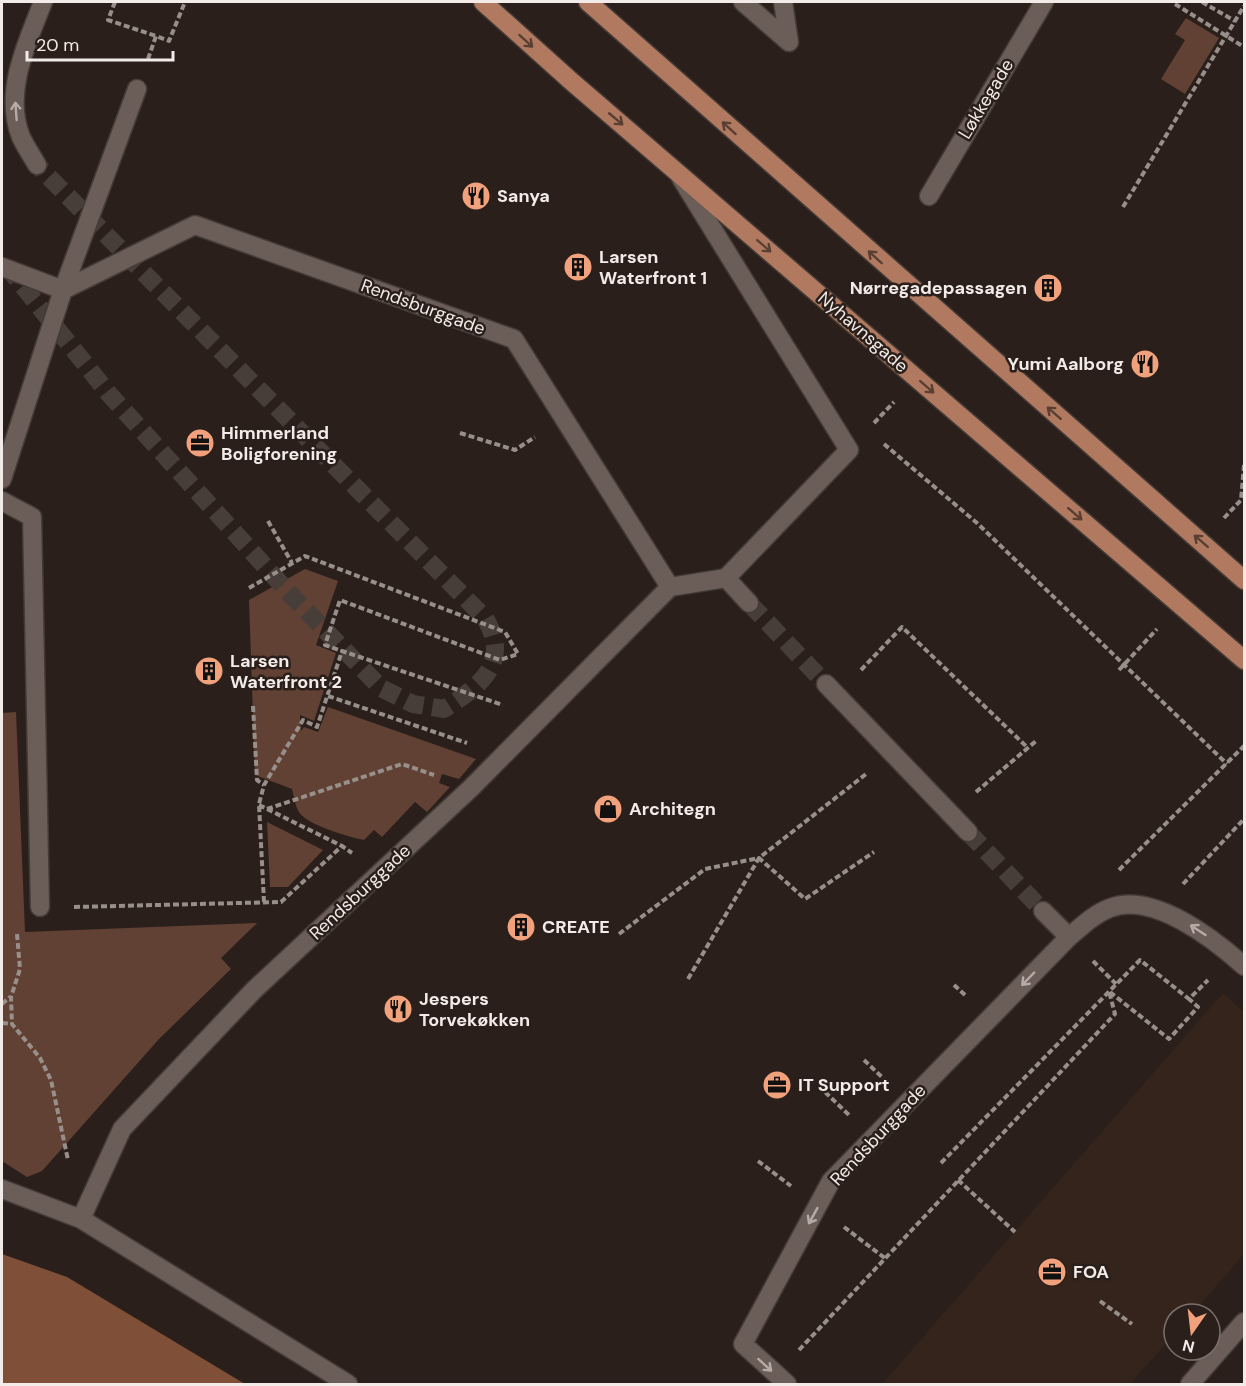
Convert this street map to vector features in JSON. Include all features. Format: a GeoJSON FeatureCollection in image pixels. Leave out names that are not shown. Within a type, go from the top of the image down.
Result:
{"type":"FeatureCollection","features":[{"type":"Feature","properties":{"kind":"main road","name":"Nyhavnsgade"},"geometry":{"type":"LineString","coordinates":[[483,2],[1245,660]]}},
{"type":"Feature","properties":{"kind":"main road"},"geometry":{"type":"LineString","coordinates":[[588,2],[1245,580]]}},
{"type":"Feature","properties":{"kind":"street"},"geometry":{"type":"LineString","coordinates":[[37,165],[21,137],[16,120],[15,95],[17,72],[43,2]]}},
{"type":"Feature","properties":{"kind":"street"},"geometry":{"type":"LineString","coordinates":[[743,2],[789,42],[783,2]]}},
{"type":"Feature","properties":{"kind":"street","name":"Løkkegade"},"geometry":{"type":"LineString","coordinates":[[929,196],[1044,2]]}},
{"type":"Feature","properties":{"kind":"street"},"geometry":{"type":"LineString","coordinates":[[2,480],[63,290],[137,89]]}},
{"type":"Feature","properties":{"kind":"street"},"geometry":{"type":"LineString","coordinates":[[670,587],[726,578],[849,450],[677,171]]}},
{"type":"Feature","properties":{"kind":"street","name":"Rendsburggade"},"geometry":{"type":"LineString","coordinates":[[63,290],[195,225],[514,339],[670,587],[471,788],[254,990],[122,1129],[81,1219]]}},
{"type":"Feature","properties":{"kind":"street"},"geometry":{"type":"LineString","coordinates":[[2,267],[63,290]]}},
{"type":"Feature","properties":{"kind":"street"},"geometry":{"type":"LineString","coordinates":[[2,501],[32,517],[40,908]]}},
{"type":"Feature","properties":{"kind":"street"},"geometry":{"type":"LineString","coordinates":[[726,578],[749,603]]}},
{"type":"Feature","properties":{"kind":"street"},"geometry":{"type":"LineString","coordinates":[[831,689],[968,832]]}},
{"type":"Feature","properties":{"kind":"street","name":"Rendsburggade"},"geometry":{"type":"LineString","coordinates":[[787,1384],[743,1344],[831,1181],[1069,937],[1091,918],[1112,907],[1142,906],[1184,921],[1222,946],[1245,966]]}},
{"type":"Feature","properties":{"kind":"street"},"geometry":{"type":"LineString","coordinates":[[1043,911],[1069,937]]}},
{"type":"Feature","properties":{"kind":"street"},"geometry":{"type":"LineString","coordinates":[[2,1189],[81,1219],[348,1384]]}},
{"type":"Feature","properties":{"kind":"street"},"geometry":{"type":"LineString","coordinates":[[1190,1384],[1245,1322]]}},
{"type":"Feature","properties":{"kind":"path"},"geometry":{"type":"LineString","coordinates":[[115,2],[108,20],[156,36]]}},
{"type":"Feature","properties":{"kind":"path"},"geometry":{"type":"LineString","coordinates":[[172,32],[185,2]]}},
{"type":"Feature","properties":{"kind":"path"},"geometry":{"type":"LineString","coordinates":[[1202,2],[1235,21]]}},
{"type":"Feature","properties":{"kind":"path"},"geometry":{"type":"LineString","coordinates":[[1175,4],[1245,47]]}},
{"type":"Feature","properties":{"kind":"path"},"geometry":{"type":"LineString","coordinates":[[1123,207],[1245,6]]}},
{"type":"Feature","properties":{"kind":"path"},"geometry":{"type":"LineString","coordinates":[[460,433],[515,450]]}},
{"type":"Feature","properties":{"kind":"path"},"geometry":{"type":"LineString","coordinates":[[877,438],[977,523],[1227,764]]}},
{"type":"Feature","properties":{"kind":"path"},"geometry":{"type":"LineString","coordinates":[[268,521],[292,563]]}},
{"type":"Feature","properties":{"kind":"path"},"geometry":{"type":"LineString","coordinates":[[249,588],[304,556],[505,632],[518,654],[500,660],[340,600],[326,645],[541,718]]}},
{"type":"Feature","properties":{"kind":"path"},"geometry":{"type":"LineString","coordinates":[[831,689],[902,627],[1028,748]]}},
{"type":"Feature","properties":{"kind":"path"},"geometry":{"type":"LineString","coordinates":[[1119,670],[1138,650]]}},
{"type":"Feature","properties":{"kind":"path"},"geometry":{"type":"LineString","coordinates":[[264,902],[259,804],[264,784],[303,720],[317,727],[342,651]]}},
{"type":"Feature","properties":{"kind":"path"},"geometry":{"type":"LineString","coordinates":[[328,696],[503,756]]}},
{"type":"Feature","properties":{"kind":"path"},"geometry":{"type":"LineString","coordinates":[[252,706],[257,780],[264,784]]}},
{"type":"Feature","properties":{"kind":"path"},"geometry":{"type":"LineString","coordinates":[[950,814],[1036,741]]}},
{"type":"Feature","properties":{"kind":"path"},"geometry":{"type":"LineString","coordinates":[[1118,870],[1245,746]]}},
{"type":"Feature","properties":{"kind":"path"},"geometry":{"type":"LineString","coordinates":[[688,979],[759,858],[892,753]]}},
{"type":"Feature","properties":{"kind":"path"},"geometry":{"type":"LineString","coordinates":[[267,809],[402,764],[471,788]]}},
{"type":"Feature","properties":{"kind":"path"},"geometry":{"type":"LineString","coordinates":[[259,804],[342,846],[379,874]]}},
{"type":"Feature","properties":{"kind":"path"},"geometry":{"type":"LineString","coordinates":[[1157,911],[1245,819]]}},
{"type":"Feature","properties":{"kind":"path"},"geometry":{"type":"LineString","coordinates":[[40,908],[281,902],[342,846]]}},
{"type":"Feature","properties":{"kind":"path"},"geometry":{"type":"LineString","coordinates":[[759,858],[805,898],[874,852]]}},
{"type":"Feature","properties":{"kind":"path"},"geometry":{"type":"LineString","coordinates":[[619,934],[705,869],[759,858]]}},
{"type":"Feature","properties":{"kind":"path"},"geometry":{"type":"LineString","coordinates":[[941,1163],[1109,991],[1140,960],[1198,1006],[1169,1039],[1109,991]]}},
{"type":"Feature","properties":{"kind":"path"},"geometry":{"type":"LineString","coordinates":[[1099,967],[1116,984]]}},
{"type":"Feature","properties":{"kind":"path"},"geometry":{"type":"LineString","coordinates":[[1189,999],[1212,976]]}},
{"type":"Feature","properties":{"kind":"path"},"geometry":{"type":"LineString","coordinates":[[795,1354],[1115,1014],[1109,991]]}},
{"type":"Feature","properties":{"kind":"path"},"geometry":{"type":"LineString","coordinates":[[2,1004],[11,997]]}},
{"type":"Feature","properties":{"kind":"path"},"geometry":{"type":"LineString","coordinates":[[2,1023],[12,1024],[40,1059],[51,1080],[69,1161]]}},
{"type":"Feature","properties":{"kind":"path"},"geometry":{"type":"LineString","coordinates":[[958,1180],[1015,1232]]}},
{"type":"Feature","properties":{"kind":"path"},"geometry":{"type":"LineString","coordinates":[[866,1244],[886,1259]]}},
{"type":"Feature","properties":{"kind":"path"},"geometry":{"type":"LineString","coordinates":[[1100,1301],[1131,1324]]}},
{"type":"Feature","properties":{"kind":"shaded area"},"geometry":{"type":"Polygon","coordinates":[[[1186,18],[1219,38],[1185,94],[1161,79],[1185,40],[1175,34],[1186,18]]]}},
{"type":"Feature","properties":{"kind":"shaded area"},"geometry":{"type":"Polygon","coordinates":[[[305,569],[338,581],[316,645],[336,653],[314,721],[300,715],[301,731],[304,727],[318,732],[328,707],[476,759],[459,779],[442,774],[439,783],[450,787],[427,812],[415,802],[382,837],[374,830],[364,840],[319,826],[303,817],[299,812],[292,789],[255,775],[249,600],[305,569]]]}},
{"type":"Feature","properties":{"kind":"shaded area"},"geometry":{"type":"Polygon","coordinates":[[[16,712],[25,932],[257,923],[221,958],[231,969],[159,1039],[42,1171],[27,1177],[2,1161],[2,713],[16,712]]]}},
{"type":"Feature","properties":{"kind":"shaded area"},"geometry":{"type":"Polygon","coordinates":[[[267,822],[323,850],[288,887],[270,887],[267,822]]]}},
{"type":"Feature","properties":{"kind":"shaded area"},"geometry":{"type":"Polygon","coordinates":[[[1223,993],[1244,1012],[1244,1254],[1202,1302],[1162,1302],[1162,1348],[1130,1384],[882,1384],[1223,993]]]}},
{"type":"Feature","properties":{"kind":"shaded area"},"geometry":{"type":"Polygon","coordinates":[[[2,1254],[67,1277],[245,1384],[2,1384],[2,1254]]]}},
{"type":"Feature","properties":{"kind":"tunnel"},"geometry":{"type":"LineString","coordinates":[[6,265],[109,394],[291,595],[381,688],[413,704],[444,709],[480,682],[493,661],[495,648],[485,618],[37,165]]}},
{"type":"Feature","properties":{"kind":"tunnel"},"geometry":{"type":"LineString","coordinates":[[749,603],[826,684]]}},
{"type":"Feature","properties":{"kind":"tunnel"},"geometry":{"type":"LineString","coordinates":[[968,832],[1043,911]]}},
{"type":"Feature","properties":{"kind":"place","name":"Sanya"},"geometry":{"type":"Point","coordinates":[476,196]}},
{"type":"Feature","properties":{"kind":"place","name":"Larsen Waterfront 1"},"geometry":{"type":"Point","coordinates":[578,267]}},
{"type":"Feature","properties":{"kind":"place","name":"Nørregadepassagen"},"geometry":{"type":"Point","coordinates":[1048,288]}},
{"type":"Feature","properties":{"kind":"place","name":"Yumi Aalborg"},"geometry":{"type":"Point","coordinates":[1145,364]}},
{"type":"Feature","properties":{"kind":"place","name":"Himmerland Boligforening"},"geometry":{"type":"Point","coordinates":[200,443]}},
{"type":"Feature","properties":{"kind":"place","name":"Larsen Waterfront 2"},"geometry":{"type":"Point","coordinates":[209,671]}},
{"type":"Feature","properties":{"kind":"place","name":"Architegn"},"geometry":{"type":"Point","coordinates":[608,809]}},
{"type":"Feature","properties":{"kind":"place","name":"CREATE"},"geometry":{"type":"Point","coordinates":[521,927]}},
{"type":"Feature","properties":{"kind":"place","name":"Jespers Torvekøkken"},"geometry":{"type":"Point","coordinates":[398,1009]}},
{"type":"Feature","properties":{"kind":"place","name":"IT Support"},"geometry":{"type":"Point","coordinates":[777,1085]}},
{"type":"Feature","properties":{"kind":"place","name":"FOA"},"geometry":{"type":"Point","coordinates":[1052,1272]}}]}
